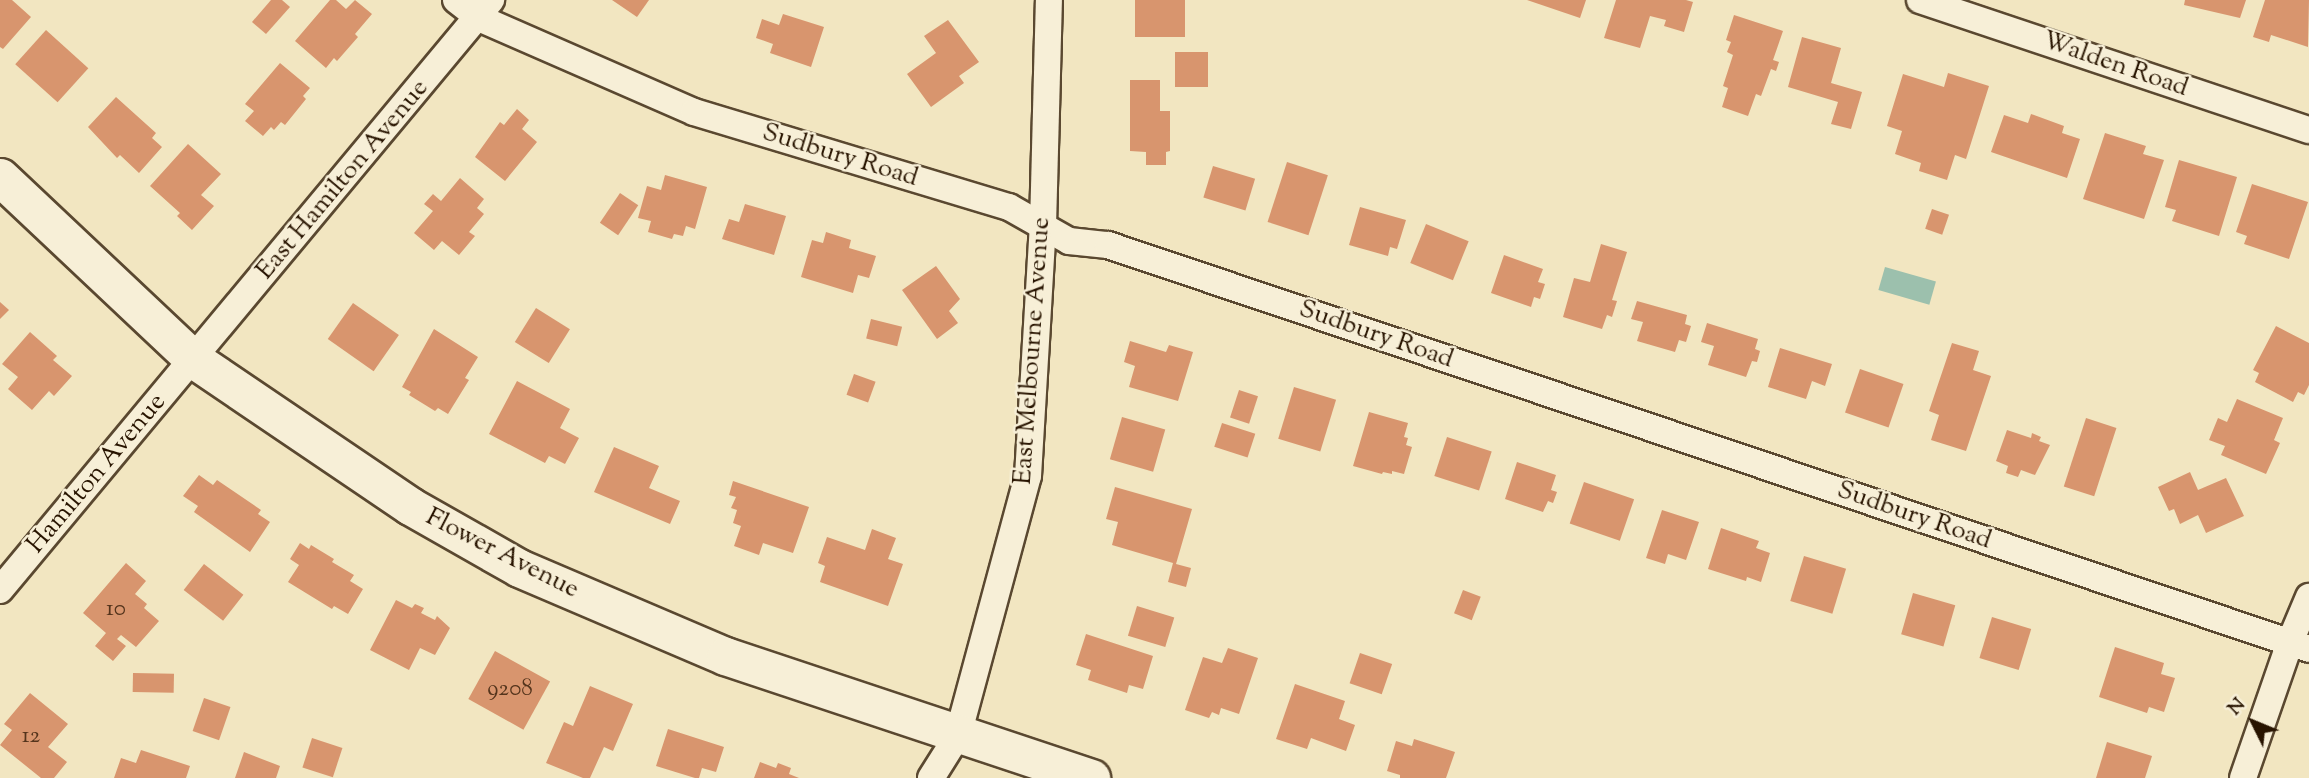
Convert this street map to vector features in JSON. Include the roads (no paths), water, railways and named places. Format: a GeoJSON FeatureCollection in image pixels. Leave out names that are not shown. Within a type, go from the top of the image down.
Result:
{"type":"FeatureCollection","features":[{"type":"Feature","properties":{"kind":"street","name":"Sudbury Road"},"geometry":{"type":"LineString","coordinates":[[456,0],[485,9],[695,112],[1009,207],[1069,241],[1108,245],[2299,645]]}},
{"type":"Feature","properties":{"kind":"street","name":"East Melbourne Avenue"},"geometry":{"type":"LineString","coordinates":[[931,778],[958,735],[1028,476],[1043,226],[1049,0]]}},
{"type":"Feature","properties":{"kind":"street","name":"Walden Road"},"geometry":{"type":"LineString","coordinates":[[1920,0],[2309,130]]}},
{"type":"Feature","properties":{"kind":"street","name":"East Hamilton Avenue"},"geometry":{"type":"LineString","coordinates":[[193,359],[485,9]]}},
{"type":"Feature","properties":{"kind":"street","name":"Flower Avenue"},"geometry":{"type":"LineString","coordinates":[[0,177],[193,359],[410,506],[519,568],[725,656],[1091,778]]}},
{"type":"Feature","properties":{"kind":"street","name":"Hamilton Avenue"},"geometry":{"type":"LineString","coordinates":[[0,590],[193,359]]}},
{"type":"Feature","properties":{"kind":"street"},"geometry":{"type":"LineString","coordinates":[[2243,778],[2299,645],[2309,597]]}}]}
